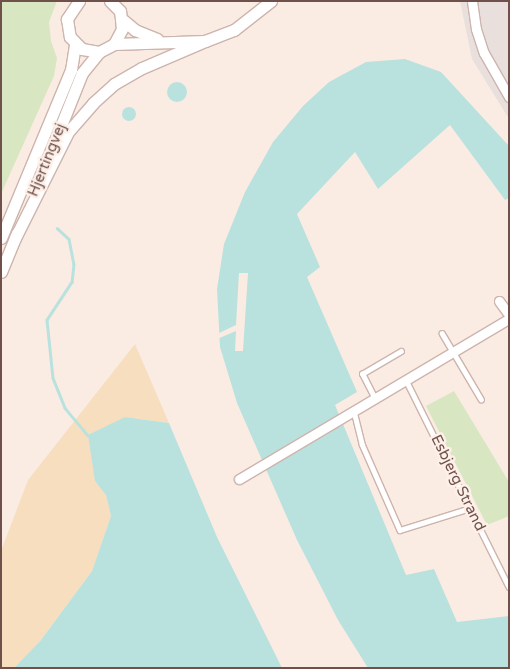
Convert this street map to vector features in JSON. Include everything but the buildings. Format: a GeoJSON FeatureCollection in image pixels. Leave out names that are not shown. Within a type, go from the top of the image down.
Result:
{"type":"FeatureCollection","features":[{"type":"Feature","properties":{"kind":"main road"},"geometry":{"type":"LineString","coordinates":[[79,1],[67,19],[67,28],[75,44],[98,52],[114,44],[120,37],[123,20]]}},
{"type":"Feature","properties":{"kind":"main road"},"geometry":{"type":"LineString","coordinates":[[16,238],[64,141],[93,103],[114,84],[142,68],[234,30],[271,1]]}},
{"type":"Feature","properties":{"kind":"main road"},"geometry":{"type":"LineString","coordinates":[[113,2],[123,20],[135,30],[164,41]]}},
{"type":"Feature","properties":{"kind":"main road"},"geometry":{"type":"LineString","coordinates":[[114,44],[204,41]]}},
{"type":"Feature","properties":{"kind":"main road","name":"Hjertingvej"},"geometry":{"type":"LineString","coordinates":[[1,238],[71,70],[75,44]]}},
{"type":"Feature","properties":{"kind":"main road","name":"Hjertingvej"},"geometry":{"type":"LineString","coordinates":[[1,272],[82,73],[98,52]]}},
{"type":"Feature","properties":{"kind":"street"},"geometry":{"type":"LineString","coordinates":[[472,1],[476,28],[484,53],[509,98]]}},
{"type":"Feature","properties":{"kind":"street"},"geometry":{"type":"LineString","coordinates":[[499,301],[509,315]]}},
{"type":"Feature","properties":{"kind":"street"},"geometry":{"type":"LineString","coordinates":[[239,480],[509,319]]}},
{"type":"Feature","properties":{"kind":"lane"},"geometry":{"type":"LineString","coordinates":[[442,333],[480,399]]}},
{"type":"Feature","properties":{"kind":"lane"},"geometry":{"type":"LineString","coordinates":[[375,399],[362,374],[402,351]]}},
{"type":"Feature","properties":{"kind":"lane","name":"Esbjerg Strand"},"geometry":{"type":"LineString","coordinates":[[406,380],[509,587]]}},
{"type":"Feature","properties":{"kind":"lane"},"geometry":{"type":"LineString","coordinates":[[351,413],[362,444],[400,530],[470,508]]}},
{"type":"Feature","properties":{"kind":"shaded area"},"geometry":{"type":"Polygon","coordinates":[[[460,1],[509,1],[509,119],[472,59],[460,1]]]}},
{"type":"Feature","properties":{"kind":"green space"},"geometry":{"type":"Polygon","coordinates":[[[1,1],[57,1],[49,22],[51,41],[57,58],[54,76],[1,194],[1,1]]]}},
{"type":"Feature","properties":{"kind":"green space"},"geometry":{"type":"Polygon","coordinates":[[[454,391],[509,482],[509,516],[487,525],[426,406],[454,391]]]}},
{"type":"Feature","properties":{"kind":"sand"},"geometry":{"type":"Polygon","coordinates":[[[135,344],[169,423],[125,417],[95,481],[106,494],[111,516],[92,571],[41,640],[14,668],[1,668],[1,551],[28,480],[135,344]]]}},
{"type":"Feature","properties":{"kind":"water"},"geometry":{"type":"Polygon","coordinates":[[[405,59],[441,72],[509,146],[509,198],[505,200],[450,125],[378,189],[355,152],[297,214],[320,267],[307,277],[357,392],[335,405],[406,575],[434,569],[457,622],[509,616],[509,668],[368,668],[338,620],[297,540],[237,403],[220,347],[217,289],[224,244],[245,192],[273,142],[303,106],[329,82],[366,62],[405,59]]]}},
{"type":"Feature","properties":{"kind":"water"},"geometry":{"type":"Polygon","coordinates":[[[177,82],[184,85],[187,92],[184,99],[177,102],[170,99],[167,92],[170,85],[177,82]]]}},
{"type":"Feature","properties":{"kind":"water"},"geometry":{"type":"Polygon","coordinates":[[[126,107],[132,107],[136,114],[132,121],[126,121],[122,117],[122,111],[126,107]]]}},
{"type":"Feature","properties":{"kind":"water"},"geometry":{"type":"Polygon","coordinates":[[[125,417],[169,423],[217,537],[282,668],[14,668],[41,640],[92,571],[111,516],[106,495],[95,481],[88,435],[125,417]]]}},
{"type":"Feature","properties":{"kind":"pier"},"geometry":{"type":"Polygon","coordinates":[[[239,273],[248,273],[243,351],[235,351],[236,331],[217,339],[217,334],[236,325],[239,273]]]}},
{"type":"Feature","properties":{"kind":"pier"},"geometry":{"type":"Polygon","coordinates":[[[341,413],[345,423],[264,471],[260,461],[341,413]]]}},
{"type":"Feature","properties":{"kind":"waterway"},"geometry":{"type":"LineString","coordinates":[[57,228],[69,239],[74,264],[72,282],[47,320],[53,378],[65,408],[88,435]]}}]}
